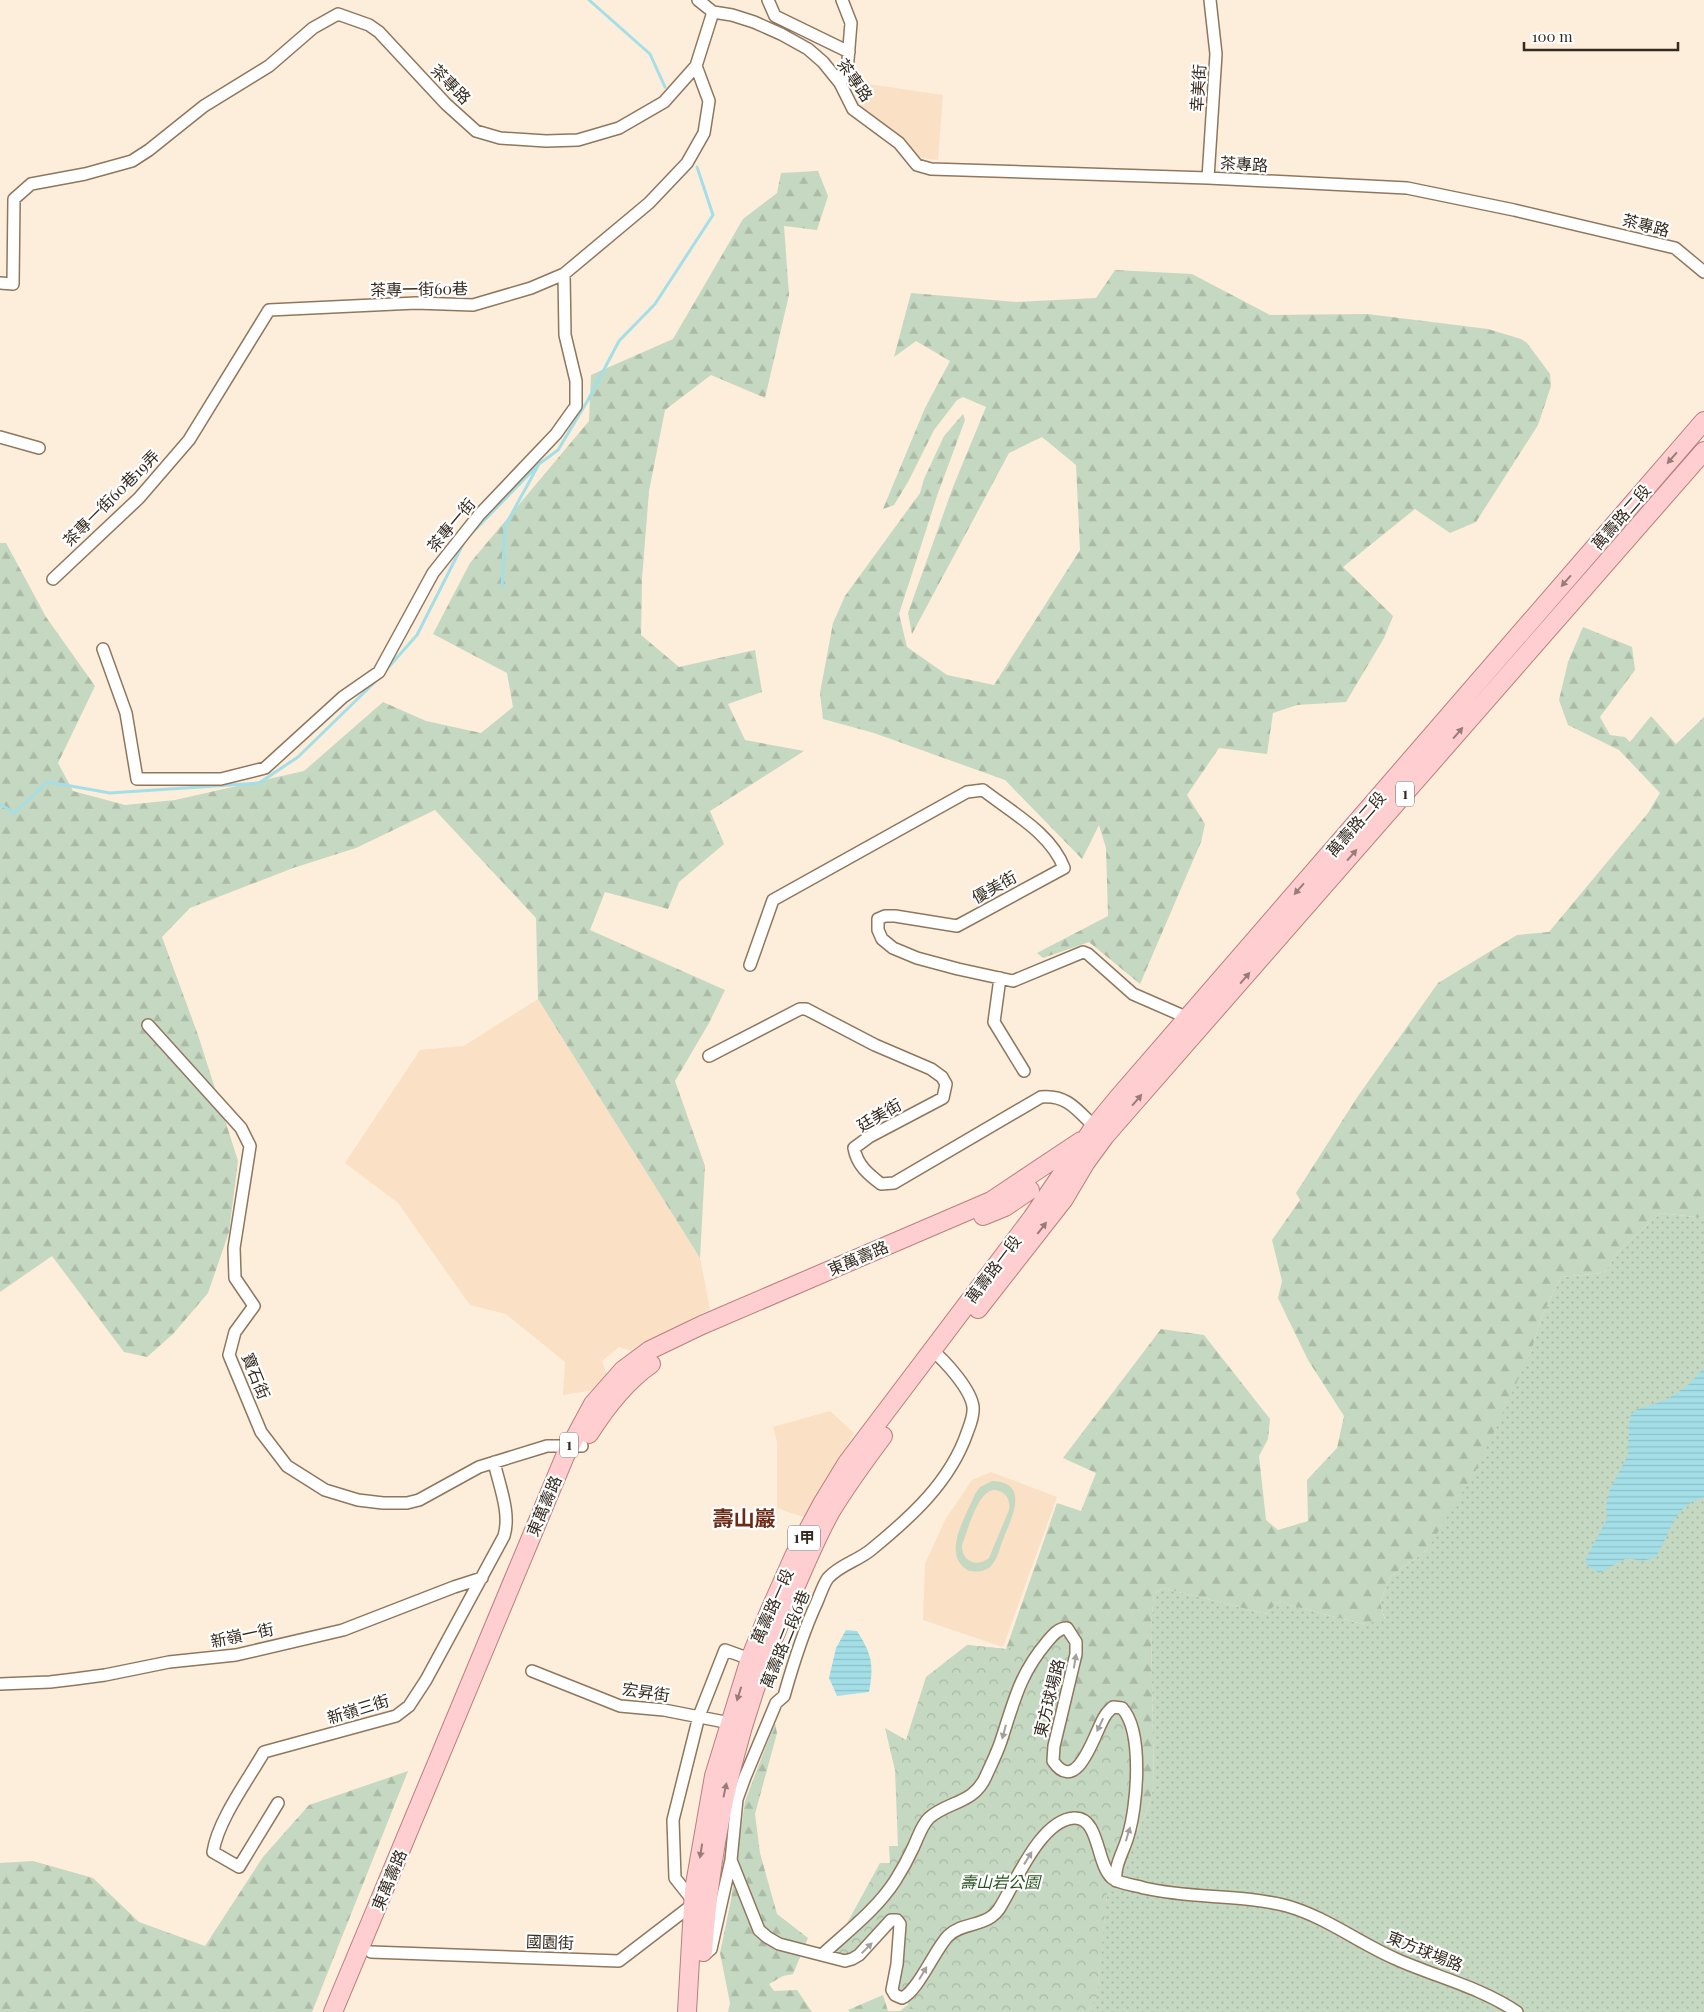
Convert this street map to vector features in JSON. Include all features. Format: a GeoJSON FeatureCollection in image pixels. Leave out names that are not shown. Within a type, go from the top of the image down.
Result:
{"type":"FeatureCollection","features":[{"type":"Feature","properties":{"kind":"main road","name":"萬壽路二段"},"geometry":{"type":"LineString","coordinates":[[1086,1162],[1096,1133],[1188,1018],[1704,421]]}},
{"type":"Feature","properties":{"kind":"main road","name":"萬壽路二段"},"geometry":{"type":"LineString","coordinates":[[1096,1133],[1704,451]]}},
{"type":"Feature","properties":{"kind":"main road","name":"萬壽路一段"},"geometry":{"type":"LineString","coordinates":[[700,1902],[727,1780],[762,1666],[782,1616],[831,1512],[936,1353],[1068,1166],[1096,1133]]}},
{"type":"Feature","properties":{"kind":"main road","name":"東萬壽路"},"geometry":{"type":"LineString","coordinates":[[346,2012],[593,1404],[623,1370],[650,1350],[702,1325],[991,1201],[1096,1133]]}},
{"type":"Feature","properties":{"kind":"main road","name":"萬壽路一段"},"geometry":{"type":"LineString","coordinates":[[698,2012],[697,1956],[700,1902],[714,1776],[750,1659],[790,1565],[822,1504],[847,1463],[1064,1199],[1086,1162]]}},
{"type":"Feature","properties":{"kind":"main road","name":"東萬壽路"},"geometry":{"type":"LineString","coordinates":[[333,2012],[576,1445],[621,1390],[639,1372],[660,1358],[696,1340],[996,1211],[1068,1166],[1086,1162]]}},
{"type":"Feature","properties":{"kind":"main road"},"geometry":{"type":"LineString","coordinates":[[1012,1202],[1030,1212],[1032,1218]]}},
{"type":"Feature","properties":{"kind":"main road","name":"萬壽路一段"},"geometry":{"type":"LineString","coordinates":[[687,2012],[697,1956]]}},
{"type":"Feature","properties":{"kind":"street"},"geometry":{"type":"LineString","coordinates":[[698,0],[712,12]]}},
{"type":"Feature","properties":{"kind":"street"},"geometry":{"type":"LineString","coordinates":[[768,0],[775,16],[848,52]]}},
{"type":"Feature","properties":{"kind":"street"},"geometry":{"type":"LineString","coordinates":[[840,83],[847,72],[851,23],[842,0]]}},
{"type":"Feature","properties":{"kind":"street","name":"幸美街"},"geometry":{"type":"LineString","coordinates":[[1208,178],[1216,54],[1210,0]]}},
{"type":"Feature","properties":{"kind":"street","name":"茶專路"},"geometry":{"type":"LineString","coordinates":[[0,283],[13,284],[14,199],[31,184],[85,174],[132,160],[149,150],[204,106],[269,66],[313,28],[338,14],[369,25],[379,32],[446,104],[476,131],[500,138],[546,141],[578,140],[619,128],[664,102],[696,66],[712,12],[732,15],[781,34],[808,49],[823,62],[840,83],[853,109],[899,143],[917,165],[931,169],[1208,178],[1407,188],[1514,210],[1675,248],[1704,272]]}},
{"type":"Feature","properties":{"kind":"street"},"geometry":{"type":"LineString","coordinates":[[564,274],[649,203],[687,163],[704,133],[709,101],[696,66]]}},
{"type":"Feature","properties":{"kind":"street","name":"茶專一街60巷"},"geometry":{"type":"LineString","coordinates":[[269,310],[416,303],[473,305],[532,288],[564,274]]}},
{"type":"Feature","properties":{"kind":"street","name":"茶專一街"},"geometry":{"type":"LineString","coordinates":[[103,649],[126,713],[137,779],[221,779],[265,768],[343,697],[379,672],[433,573],[479,515],[556,434],[576,406],[576,381],[565,335],[564,274]]}},
{"type":"Feature","properties":{"kind":"street","name":"茶專一街60巷19弄"},"geometry":{"type":"LineString","coordinates":[[53,579],[139,498],[188,440],[269,310]]}},
{"type":"Feature","properties":{"kind":"street"},"geometry":{"type":"LineString","coordinates":[[0,437],[39,448]]}},
{"type":"Feature","properties":{"kind":"street","name":"優美街"},"geometry":{"type":"LineString","coordinates":[[750,965],[773,900],[967,792],[983,790],[1053,846],[1064,868],[957,926],[885,916],[878,919],[878,930],[882,939],[893,948],[917,958],[1013,981],[1082,952],[1088,954],[1133,994],[1188,1018]]}},
{"type":"Feature","properties":{"kind":"street"},"geometry":{"type":"LineString","coordinates":[[1000,978],[994,1022],[1024,1071]]}},
{"type":"Feature","properties":{"kind":"street","name":"廷美街"},"geometry":{"type":"LineString","coordinates":[[709,1056],[800,1009],[806,1009],[875,1045],[931,1069],[942,1077],[946,1084],[943,1098],[869,1137],[854,1148],[856,1158],[865,1172],[881,1184],[894,1183],[1041,1097],[1061,1098],[1070,1103],[1096,1133]]}},
{"type":"Feature","properties":{"kind":"street","name":"寶石街"},"geometry":{"type":"LineString","coordinates":[[148,1025],[241,1128],[250,1146],[234,1248],[235,1278],[254,1306],[235,1332],[229,1355],[261,1432],[287,1466],[325,1490],[358,1500],[394,1504],[420,1500],[471,1470],[494,1462],[547,1446],[576,1445]]}},
{"type":"Feature","properties":{"kind":"street","name":"萬壽路二段6巷"},"geometry":{"type":"LineString","coordinates":[[731,1860],[738,1799],[745,1777],[776,1703],[784,1696],[809,1620],[826,1580],[837,1570],[871,1550],[933,1494],[950,1469],[964,1443],[972,1419],[973,1406],[960,1381],[936,1353]]}},
{"type":"Feature","properties":{"kind":"street","name":"新嶺三街"},"geometry":{"type":"LineString","coordinates":[[278,1803],[239,1867],[213,1852],[215,1839],[264,1752],[396,1716],[409,1706],[426,1680],[504,1536],[507,1526],[494,1462]]}},
{"type":"Feature","properties":{"kind":"street","name":"新嶺一街"},"geometry":{"type":"LineString","coordinates":[[0,1684],[50,1682],[105,1675],[169,1662],[236,1654],[343,1630],[482,1578]]}},
{"type":"Feature","properties":{"kind":"street","name":"東方球場路"},"geometry":{"type":"LineString","coordinates":[[823,1954],[868,1914],[884,1895],[906,1864],[919,1834],[930,1818],[948,1807],[962,1802],[984,1780],[1001,1743],[1010,1707],[1028,1666],[1059,1629],[1067,1628],[1074,1636],[1076,1654],[1052,1756],[1055,1765],[1069,1771],[1081,1764],[1091,1748],[1105,1716],[1113,1708],[1122,1708],[1126,1712],[1134,1734],[1136,1797],[1128,1837],[1115,1872],[1116,1881],[1158,1891],[1262,1901],[1287,1906],[1310,1914],[1395,1959],[1470,1987],[1517,2012]]}},
{"type":"Feature","properties":{"kind":"street"},"geometry":{"type":"LineString","coordinates":[[700,1902],[675,1878],[672,1820],[698,1716],[725,1650],[750,1659]]}},
{"type":"Feature","properties":{"kind":"street","name":"宏昇街"},"geometry":{"type":"LineString","coordinates":[[532,1672],[620,1706],[698,1716],[730,1723]]}},
{"type":"Feature","properties":{"kind":"street"},"geometry":{"type":"LineString","coordinates":[[731,1860],[759,1930],[766,1938],[779,1944],[837,1959],[852,1960],[868,1948],[892,1920],[898,1920],[900,1924],[892,1990],[898,1998],[906,1996],[916,1984],[936,1950],[950,1934],[964,1926],[990,1918],[995,1913],[1004,1902],[1041,1838],[1057,1825],[1071,1818],[1078,1818],[1084,1821],[1093,1830],[1105,1871],[1116,1881]]}},
{"type":"Feature","properties":{"kind":"street"},"geometry":{"type":"LineString","coordinates":[[697,1956],[711,1949],[731,1860]]}},
{"type":"Feature","properties":{"kind":"street","name":"國園街"},"geometry":{"type":"LineString","coordinates":[[371,1952],[619,1961],[700,1902]]}},
{"type":"Feature","properties":{"kind":"shaded area"},"geometry":{"type":"Polygon","coordinates":[[[854,82],[943,95],[938,160],[921,158],[887,127],[865,113],[857,105],[854,82]]]}},
{"type":"Feature","properties":{"kind":"shaded area"},"geometry":{"type":"Polygon","coordinates":[[[538,999],[700,1258],[710,1309],[631,1351],[619,1347],[602,1361],[607,1375],[593,1390],[563,1395],[565,1362],[506,1314],[470,1305],[398,1203],[345,1163],[420,1050],[464,1046],[538,999]]]}},
{"type":"Feature","properties":{"kind":"shaded area"},"geometry":{"type":"Polygon","coordinates":[[[830,1411],[854,1433],[806,1518],[777,1508],[777,1442],[773,1427],[830,1411]]]}},
{"type":"Feature","properties":{"kind":"shaded area"},"geometry":{"type":"Polygon","coordinates":[[[991,1472],[1057,1497],[1003,1647],[923,1620],[925,1564],[945,1520],[972,1480],[991,1472]]]}},
{"type":"Feature","properties":{"kind":"green space"},"geometry":{"type":"Polygon","coordinates":[[[818,171],[828,196],[817,230],[784,226],[789,295],[765,398],[711,375],[665,410],[649,491],[642,579],[641,635],[679,667],[755,650],[762,692],[728,704],[745,740],[804,751],[710,811],[724,844],[679,882],[668,909],[605,892],[590,930],[725,990],[709,1023],[675,1081],[705,1166],[700,1258],[538,999],[536,918],[435,810],[356,848],[293,868],[190,908],[162,937],[198,1035],[238,1161],[229,1232],[208,1293],[173,1334],[147,1357],[124,1352],[52,1256],[0,1292],[0,543],[6,543],[46,617],[95,686],[58,763],[73,791],[125,805],[175,800],[304,771],[383,702],[426,721],[481,733],[513,707],[507,673],[433,634],[470,563],[589,421],[591,375],[673,339],[743,219],[777,193],[781,173],[818,171]]]}},
{"type":"Feature","properties":{"kind":"green space"},"geometry":{"type":"Polygon","coordinates":[[[1115,270],[1192,274],[1270,315],[1367,314],[1488,329],[1521,339],[1527,343],[1550,374],[1551,386],[1538,425],[1476,522],[1450,533],[1415,509],[1343,567],[1393,616],[1384,638],[1346,702],[1297,705],[1273,713],[1267,754],[1219,748],[1187,795],[1205,824],[1201,842],[1140,984],[1089,942],[1043,958],[1037,953],[1108,916],[1106,848],[1099,825],[1082,859],[1005,780],[874,733],[823,719],[820,693],[833,623],[845,596],[920,493],[924,479],[944,436],[963,414],[965,420],[938,493],[899,614],[907,647],[947,675],[994,685],[1080,550],[1076,465],[1042,437],[1009,453],[912,634],[908,613],[953,487],[986,407],[963,397],[957,400],[934,430],[908,482],[894,505],[883,509],[925,408],[950,361],[916,341],[894,357],[911,293],[1016,302],[1096,298],[1115,270]]]}},
{"type":"Feature","properties":{"kind":"green space"},"geometry":{"type":"Polygon","coordinates":[[[1583,627],[1632,647],[1635,670],[1600,717],[1610,735],[1625,737],[1630,742],[1651,716],[1676,744],[1704,717],[1704,1218],[1660,1213],[1618,1252],[1604,1273],[1561,1277],[1541,1318],[1531,1352],[1476,1470],[1427,1550],[1391,1576],[1380,1602],[1385,1620],[1362,1624],[1278,1602],[1266,1614],[1163,1588],[1154,1594],[1151,1627],[1154,1785],[1148,1809],[1107,1892],[1097,1996],[1087,2012],[850,2012],[848,2010],[883,1995],[888,2011],[900,2011],[915,1999],[967,1645],[1006,1649],[1057,1503],[1081,1511],[1096,1473],[1063,1458],[1161,1329],[1204,1335],[1270,1419],[1268,1439],[1259,1456],[1266,1520],[1278,1530],[1308,1521],[1307,1480],[1337,1448],[1344,1416],[1308,1360],[1278,1298],[1282,1281],[1272,1240],[1300,1200],[1296,1193],[1358,1096],[1438,983],[1517,935],[1549,932],[1648,813],[1660,793],[1619,750],[1568,725],[1559,700],[1568,662],[1583,627]]]}},
{"type":"Feature","properties":{"kind":"green space"},"geometry":{"type":"Polygon","coordinates":[[[1660,1213],[1704,1218],[1704,2012],[1087,2012],[1097,1996],[1107,1892],[1148,1809],[1154,1785],[1151,1627],[1154,1594],[1163,1588],[1266,1614],[1278,1602],[1362,1624],[1385,1619],[1380,1602],[1391,1576],[1427,1550],[1531,1352],[1541,1318],[1561,1277],[1604,1273],[1618,1252],[1660,1213]]]}},
{"type":"Feature","properties":{"kind":"green space"},"geometry":{"type":"Polygon","coordinates":[[[992,1481],[1004,1483],[1011,1487],[1015,1494],[1014,1511],[993,1563],[984,1570],[969,1571],[961,1564],[956,1555],[956,1546],[962,1524],[980,1487],[992,1481]],[[997,1490],[987,1493],[982,1498],[970,1522],[962,1545],[962,1551],[967,1559],[971,1561],[980,1562],[989,1558],[1009,1510],[1008,1499],[1004,1493],[997,1490]]]}},
{"type":"Feature","properties":{"kind":"green space","name":"壽山岩公園"},"geometry":{"type":"Polygon","coordinates":[[[1059,1629],[1074,1636],[1053,1761],[1076,1768],[1105,1716],[1122,1708],[1136,1769],[1116,1881],[1107,1892],[1097,1996],[1087,2012],[917,2012],[902,1998],[898,1998],[897,1920],[859,1955],[829,1956],[880,1863],[890,1863],[889,1846],[898,1846],[895,1770],[885,1728],[906,1740],[926,1677],[967,1645],[1006,1649],[1051,1637],[1059,1629]]]}},
{"type":"Feature","properties":{"kind":"green space"},"geometry":{"type":"Polygon","coordinates":[[[775,1723],[777,1733],[755,1814],[760,1853],[777,1914],[808,1938],[793,1974],[783,1976],[769,1984],[774,1991],[797,1990],[812,2012],[728,2012],[730,2003],[720,1953],[731,1900],[745,1801],[775,1723]]]}},
{"type":"Feature","properties":{"kind":"green space"},"geometry":{"type":"Polygon","coordinates":[[[408,1771],[312,2012],[0,2012],[0,1863],[33,1861],[93,1878],[139,1922],[205,1946],[263,1857],[309,1805],[408,1771]]]}},
{"type":"Feature","properties":{"kind":"water"},"geometry":{"type":"Polygon","coordinates":[[[1704,1368],[1704,1497],[1693,1501],[1679,1514],[1656,1557],[1643,1561],[1627,1558],[1599,1573],[1586,1564],[1586,1558],[1607,1519],[1606,1507],[1610,1489],[1628,1455],[1631,1415],[1635,1410],[1666,1400],[1688,1385],[1704,1368]]]}},
{"type":"Feature","properties":{"kind":"water"},"geometry":{"type":"Polygon","coordinates":[[[846,1630],[857,1631],[866,1646],[871,1667],[871,1683],[869,1692],[837,1696],[829,1678],[836,1648],[846,1630]]]}},
{"type":"Feature","properties":{"kind":"waterway"},"geometry":{"type":"LineString","coordinates":[[589,0],[650,54],[665,87]]}},
{"type":"Feature","properties":{"kind":"waterway"},"geometry":{"type":"LineString","coordinates":[[502,587],[505,526],[539,464],[558,450],[588,400],[619,341],[655,304],[713,215],[697,167]]}},
{"type":"Feature","properties":{"kind":"waterway"},"geometry":{"type":"LineString","coordinates":[[468,537],[539,464]]}},
{"type":"Feature","properties":{"kind":"waterway"},"geometry":{"type":"LineString","coordinates":[[386,670],[417,635],[463,544]]}},
{"type":"Feature","properties":{"kind":"waterway"},"geometry":{"type":"LineString","coordinates":[[0,804],[14,813],[48,782],[110,793],[259,783],[298,757],[378,679]]}},
{"type":"Feature","properties":{"kind":"district","name":"壽山巖"},"geometry":{"type":"Point","coordinates":[744,1519]}}]}
